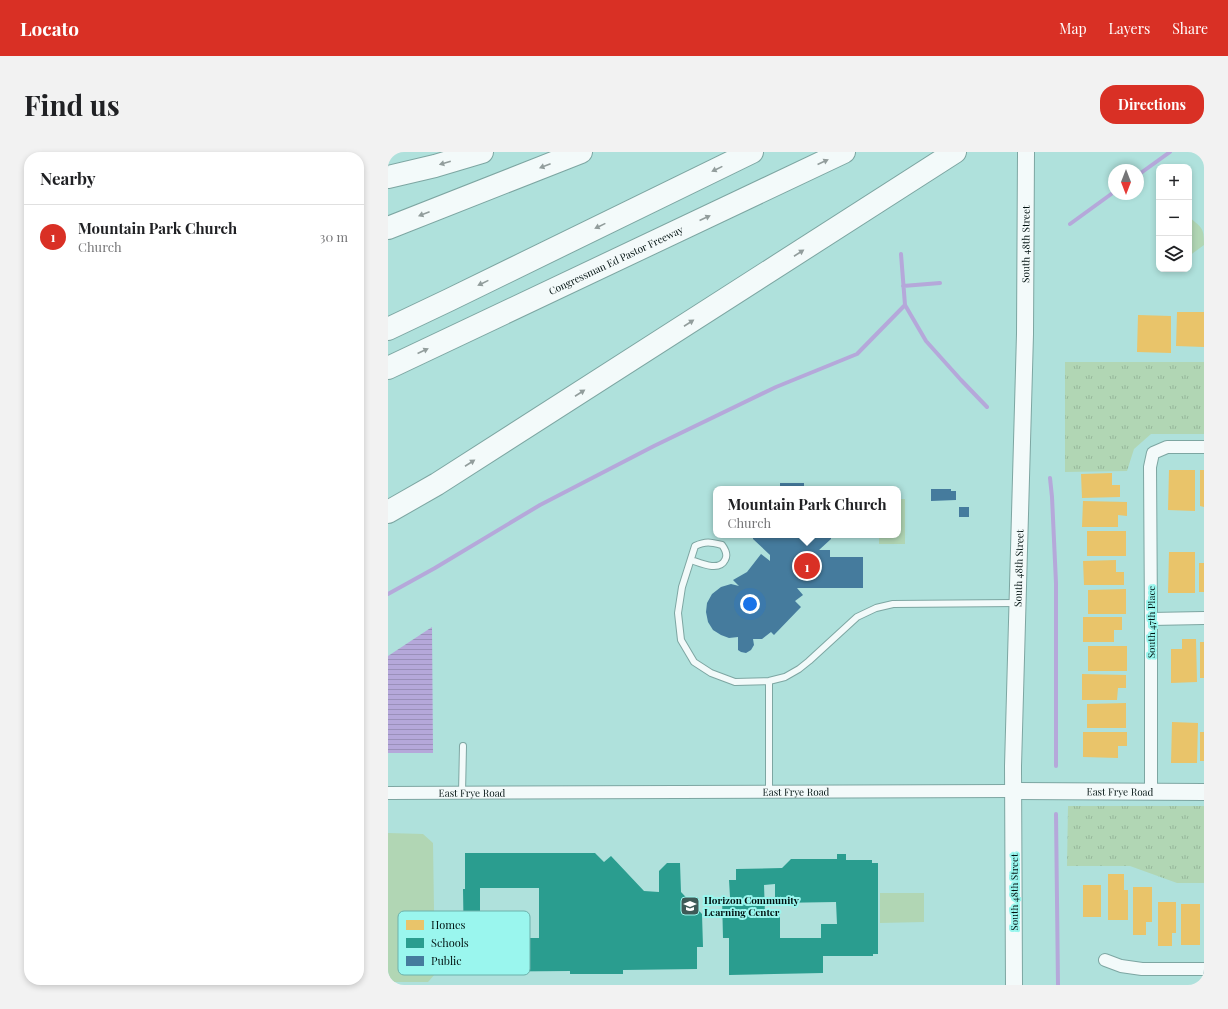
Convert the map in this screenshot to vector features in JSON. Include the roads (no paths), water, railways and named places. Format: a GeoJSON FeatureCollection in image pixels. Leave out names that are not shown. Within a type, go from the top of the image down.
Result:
{"type":"FeatureCollection","features":[{"type":"Feature","properties":{"kind":"highway"},"geometry":{"type":"LineString","coordinates":[[388,177],[435,166],[482,152]]}},
{"type":"Feature","properties":{"kind":"highway"},"geometry":{"type":"LineString","coordinates":[[388,228],[581,152]]}},
{"type":"Feature","properties":{"kind":"highway"},"geometry":{"type":"LineString","coordinates":[[388,329],[752,152]]}},
{"type":"Feature","properties":{"kind":"highway","name":"Congressman Ed Pastor Freeway"},"geometry":{"type":"LineString","coordinates":[[388,368],[844,152]]}},
{"type":"Feature","properties":{"kind":"highway"},"geometry":{"type":"LineString","coordinates":[[388,512],[437,484],[955,152]]}},
{"type":"Feature","properties":{"kind":"highway"},"geometry":{"type":"LineString","coordinates":[[388,522],[437,484]]}},
{"type":"Feature","properties":{"kind":"street","name":"South 48th Street"},"geometry":{"type":"LineString","coordinates":[[1014,985],[1014,692],[1018,603],[1025,334],[1026,152]]}},
{"type":"Feature","properties":{"kind":"street","name":"South 47th Place"},"geometry":{"type":"LineString","coordinates":[[1151,792],[1150,467],[1153,453],[1167,447],[1204,447]]}},
{"type":"Feature","properties":{"kind":"street"},"geometry":{"type":"LineString","coordinates":[[1151,619],[1204,618]]}},
{"type":"Feature","properties":{"kind":"street","name":"East Frye Road"},"geometry":{"type":"LineString","coordinates":[[388,793],[1013,791],[1204,792]]}},
{"type":"Feature","properties":{"kind":"street"},"geometry":{"type":"LineString","coordinates":[[1105,960],[1121,966],[1142,969],[1204,969]]}},
{"type":"Feature","properties":{"kind":"lane"},"geometry":{"type":"LineString","coordinates":[[691,560],[717,566],[725,561],[725,550],[722,545],[704,542],[695,546],[682,587],[678,613],[681,640],[694,662],[711,673],[735,682],[768,681],[785,677],[799,669],[857,617],[876,608],[893,604],[1018,603]]}},
{"type":"Feature","properties":{"kind":"lane"},"geometry":{"type":"LineString","coordinates":[[768,681],[769,792]]}},
{"type":"Feature","properties":{"kind":"lane"},"geometry":{"type":"LineString","coordinates":[[462,793],[463,746]]}},
{"type":"Feature","properties":{"kind":"waterway"},"geometry":{"type":"LineString","coordinates":[[1144,171],[1170,152]]}},
{"type":"Feature","properties":{"kind":"waterway"},"geometry":{"type":"LineString","coordinates":[[1070,224],[1108,196]]}},
{"type":"Feature","properties":{"kind":"waterway"},"geometry":{"type":"LineString","coordinates":[[388,594],[435,568],[540,505],[654,446],[776,387],[857,354],[905,305],[901,254]]}},
{"type":"Feature","properties":{"kind":"waterway"},"geometry":{"type":"LineString","coordinates":[[903,286],[940,283]]}},
{"type":"Feature","properties":{"kind":"waterway"},"geometry":{"type":"LineString","coordinates":[[905,305],[926,341],[987,407]]}},
{"type":"Feature","properties":{"kind":"waterway"},"geometry":{"type":"LineString","coordinates":[[1050,478],[1056,583],[1056,766]]}},
{"type":"Feature","properties":{"kind":"waterway"},"geometry":{"type":"LineString","coordinates":[[1056,814],[1058,985]]}},
{"type":"Feature","properties":{"kind":"place","name":"Mountain Park Church"},"geometry":{"type":"Point","coordinates":[807,566]}},
{"type":"Feature","properties":{"kind":"place","name":"Horizon Community Learning Center"},"geometry":{"type":"Point","coordinates":[690,906]}}]}
